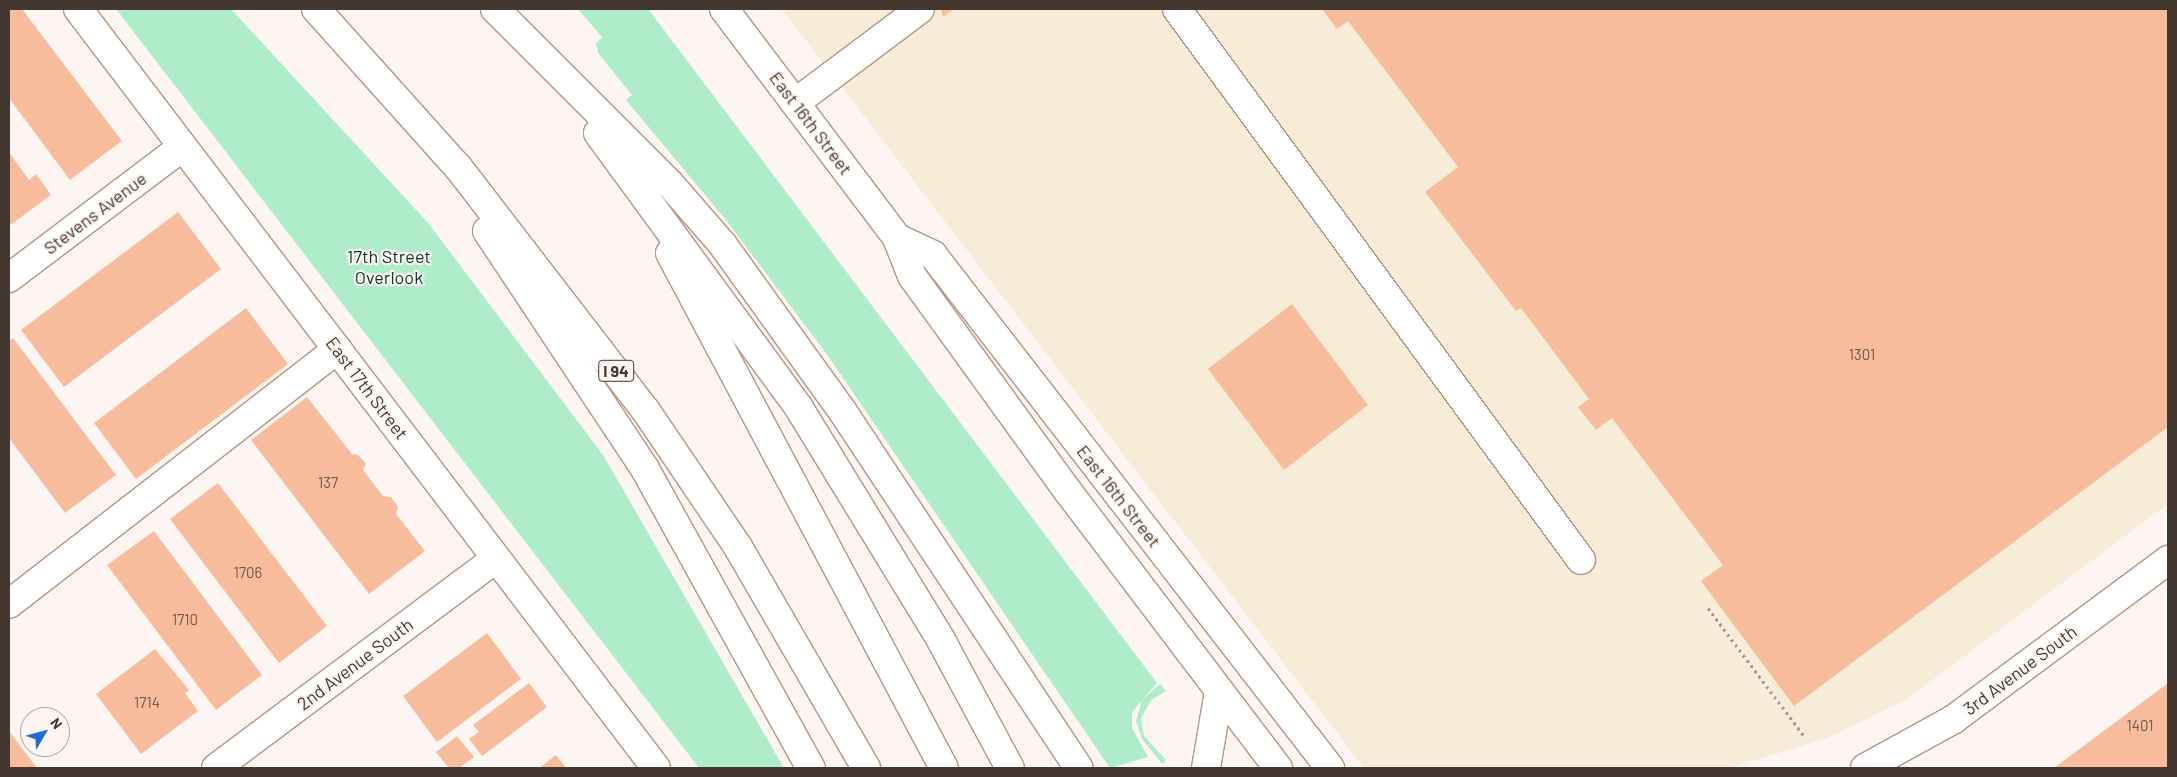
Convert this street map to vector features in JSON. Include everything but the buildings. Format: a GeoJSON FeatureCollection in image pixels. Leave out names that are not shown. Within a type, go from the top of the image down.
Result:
{"type":"FeatureCollection","features":[{"type":"Feature","properties":{"kind":"main road","name":"East 17th Street"},"geometry":{"type":"LineString","coordinates":[[78,9],[181,148],[338,349],[495,559],[656,768]]}},
{"type":"Feature","properties":{"kind":"main road"},"geometry":{"type":"LineString","coordinates":[[307,9],[474,212],[528,289],[645,469],[811,768]]}},
{"type":"Feature","properties":{"kind":"main road","name":"I 94"},"geometry":{"type":"LineString","coordinates":[[316,9],[458,168],[646,411],[738,546],[866,768]]}},
{"type":"Feature","properties":{"kind":"main road"},"geometry":{"type":"LineString","coordinates":[[493,9],[605,141],[798,408],[941,640],[1010,768]]}},
{"type":"Feature","properties":{"kind":"main road"},"geometry":{"type":"LineString","coordinates":[[493,9],[670,184],[723,245],[848,420],[1079,768]]}},
{"type":"Feature","properties":{"kind":"main road","name":"East 16th Street"},"geometry":{"type":"LineString","coordinates":[[724,9],[897,238],[912,276],[1278,768]]}},
{"type":"Feature","properties":{"kind":"main road"},"geometry":{"type":"LineString","coordinates":[[795,103],[920,9]]}},
{"type":"Feature","properties":{"kind":"main road"},"geometry":{"type":"LineString","coordinates":[[1177,9],[1581,560]]}},
{"type":"Feature","properties":{"kind":"main road"},"geometry":{"type":"LineString","coordinates":[[605,141],[681,272],[944,768]]}},
{"type":"Feature","properties":{"kind":"main road","name":"Stevens Avenue"},"geometry":{"type":"LineString","coordinates":[[9,278],[181,148]]}},
{"type":"Feature","properties":{"kind":"main road","name":"East 16th Street"},"geometry":{"type":"LineString","coordinates":[[897,238],[933,255],[1330,768]]}},
{"type":"Feature","properties":{"kind":"main road"},"geometry":{"type":"LineString","coordinates":[[9,604],[338,349]]}},
{"type":"Feature","properties":{"kind":"main road","name":"2nd Avenue South"},"geometry":{"type":"LineString","coordinates":[[216,768],[495,559]]}},
{"type":"Feature","properties":{"kind":"main road","name":"3rd Avenue South"},"geometry":{"type":"LineString","coordinates":[[1865,768],[1954,719],[2168,560]]}},
{"type":"Feature","properties":{"kind":"main road"},"geometry":{"type":"LineString","coordinates":[[1206,768],[1216,729],[1219,691]]}},
{"type":"Feature","properties":{"kind":"path"},"geometry":{"type":"LineString","coordinates":[[1708,608],[1805,737]]}},
{"type":"Feature","properties":{"kind":"shaded area"},"geometry":{"type":"Polygon","coordinates":[[[782,9],[2168,9],[2168,504],[1906,700],[1825,739],[1728,768],[1364,768],[782,9]]]}},
{"type":"Feature","properties":{"kind":"green space","name":"17th Street Overlook"},"geometry":{"type":"Polygon","coordinates":[[[116,9],[231,9],[429,224],[603,455],[784,768],[699,768],[116,9]]]}},
{"type":"Feature","properties":{"kind":"green space"},"geometry":{"type":"Polygon","coordinates":[[[578,9],[648,9],[1157,683],[1132,712],[1132,728],[1148,757],[1110,768],[828,356],[726,220],[626,100],[632,95],[598,53],[596,43],[602,37],[578,9]]]}},
{"type":"Feature","properties":{"kind":"green space"},"geometry":{"type":"Polygon","coordinates":[[[1160,684],[1166,691],[1151,700],[1141,719],[1144,736],[1166,760],[1162,764],[1142,739],[1136,721],[1142,700],[1160,684]]]}}]}
